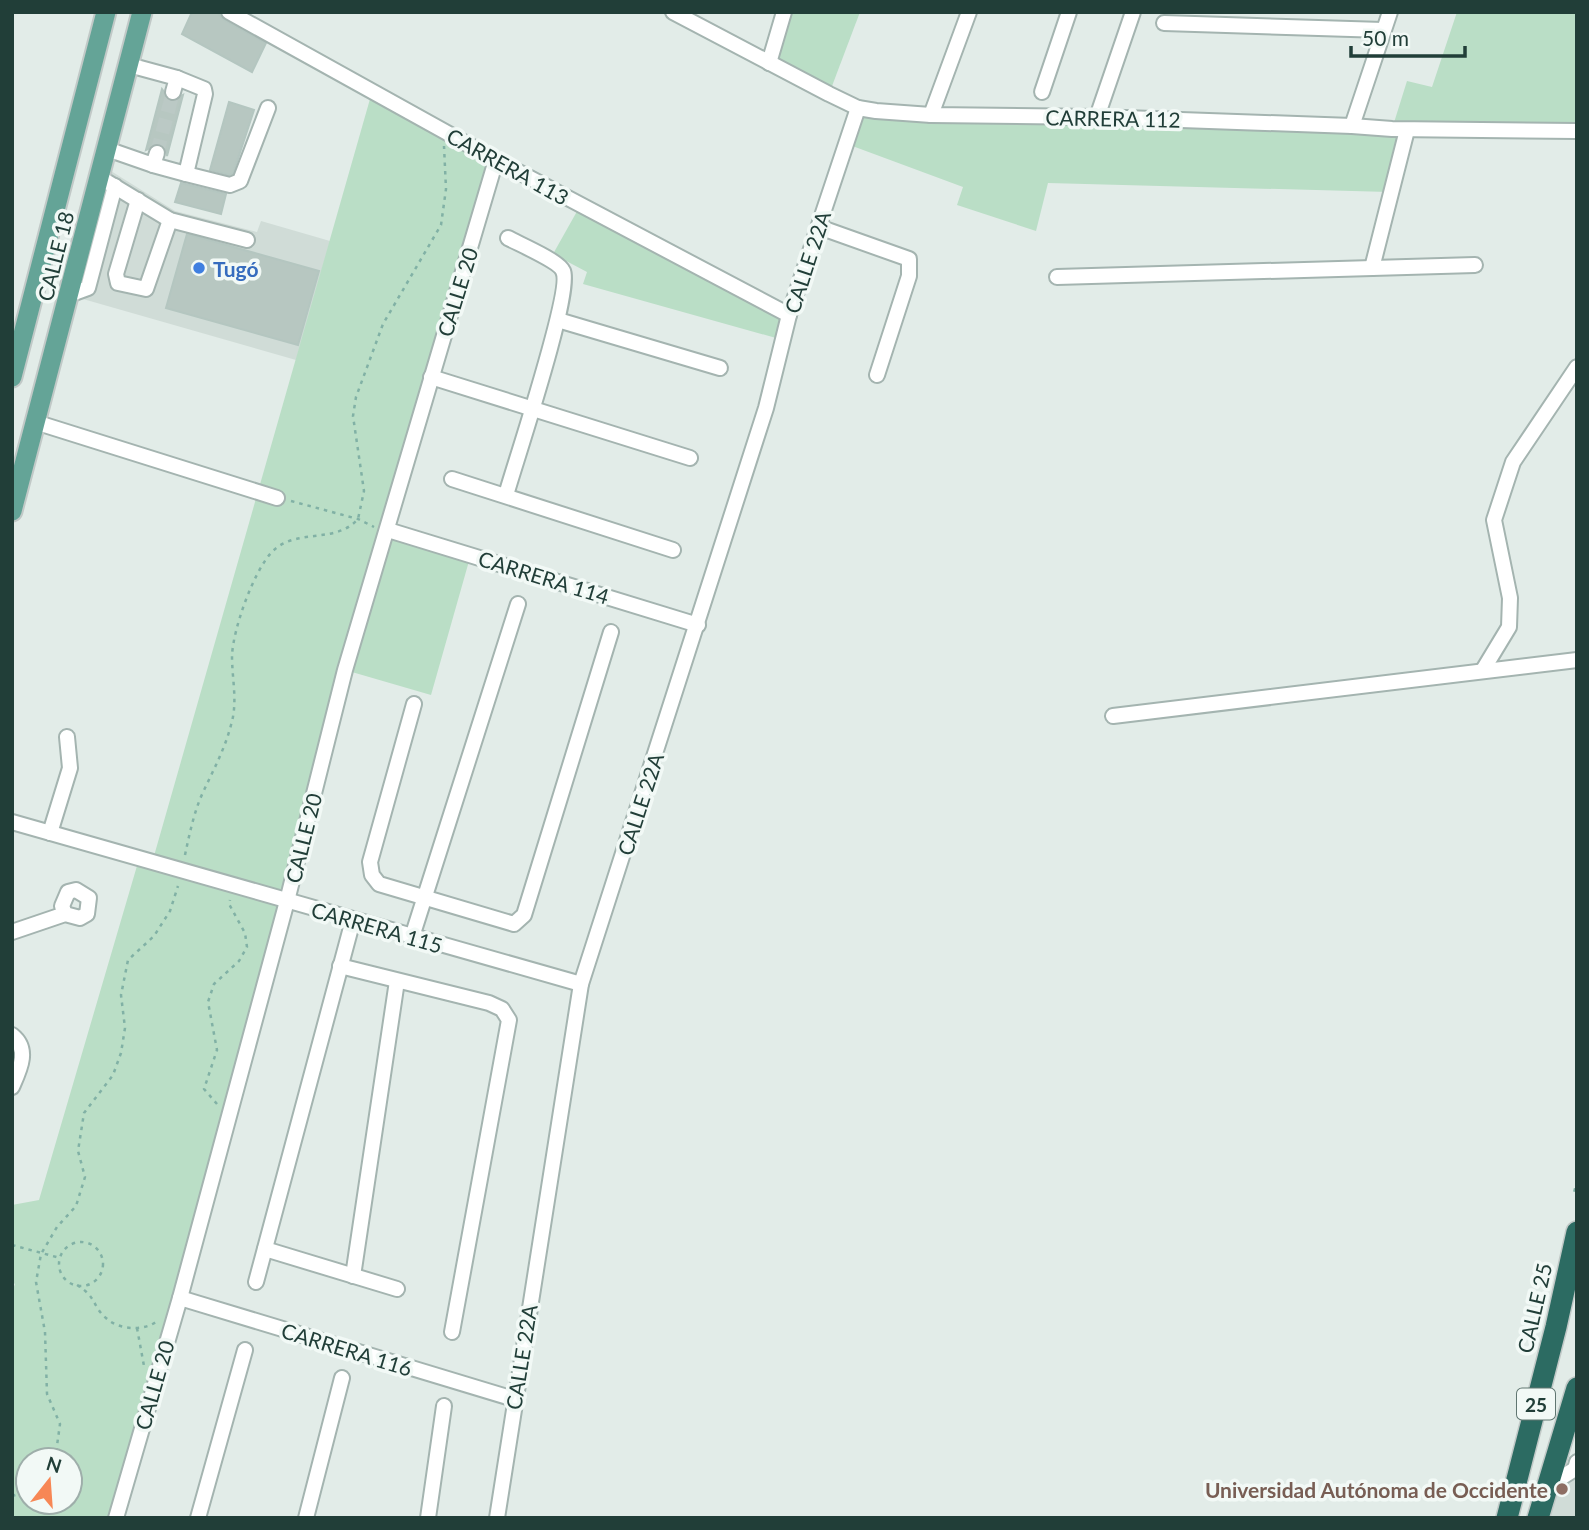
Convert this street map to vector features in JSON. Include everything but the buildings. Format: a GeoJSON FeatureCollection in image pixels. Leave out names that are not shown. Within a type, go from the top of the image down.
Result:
{"type":"FeatureCollection","features":[{"type":"Feature","properties":{"kind":"highway","name":"CALLE 25"},"geometry":{"type":"LineString","coordinates":[[1507,1518],[1556,1327],[1577,1232]]}},
{"type":"Feature","properties":{"kind":"highway","name":"25"},"geometry":{"type":"LineString","coordinates":[[1538,1518],[1577,1388]]}},
{"type":"Feature","properties":{"kind":"main road","name":"CALLE 18"},"geometry":{"type":"LineString","coordinates":[[12,377],[106,12]]}},
{"type":"Feature","properties":{"kind":"main road","name":"CALLE 18"},"geometry":{"type":"LineString","coordinates":[[12,511],[69,295],[107,182],[107,149],[142,12]]}},
{"type":"Feature","properties":{"kind":"street","name":"CARRERA 113"},"geometry":{"type":"LineString","coordinates":[[229,12],[496,160],[789,315]]}},
{"type":"Feature","properties":{"kind":"street","name":"CARRERA 112"},"geometry":{"type":"LineString","coordinates":[[673,12],[859,108],[931,116],[1097,117],[1352,125],[1406,130],[1577,131]]}},
{"type":"Feature","properties":{"kind":"street"},"geometry":{"type":"LineString","coordinates":[[769,63],[784,12]]}},
{"type":"Feature","properties":{"kind":"street"},"geometry":{"type":"LineString","coordinates":[[931,116],[969,12]]}},
{"type":"Feature","properties":{"kind":"street"},"geometry":{"type":"LineString","coordinates":[[1042,92],[1069,12]]}},
{"type":"Feature","properties":{"kind":"street"},"geometry":{"type":"LineString","coordinates":[[1097,117],[1133,12]]}},
{"type":"Feature","properties":{"kind":"street"},"geometry":{"type":"LineString","coordinates":[[1352,125],[1390,12]]}},
{"type":"Feature","properties":{"kind":"street"},"geometry":{"type":"LineString","coordinates":[[1164,23],[1383,30]]}},
{"type":"Feature","properties":{"kind":"street"},"geometry":{"type":"LineString","coordinates":[[129,65],[175,85],[197,84],[204,89],[186,174]]}},
{"type":"Feature","properties":{"kind":"street"},"geometry":{"type":"LineString","coordinates":[[107,149],[155,159],[186,174],[230,185],[240,181],[268,108]]}},
{"type":"Feature","properties":{"kind":"street","name":"CALLE 22A"},"geometry":{"type":"LineString","coordinates":[[497,1518],[581,984],[766,408],[789,315],[859,108]]}},
{"type":"Feature","properties":{"kind":"street"},"geometry":{"type":"LineString","coordinates":[[1372,268],[1406,130]]}},
{"type":"Feature","properties":{"kind":"street","name":"CALLE 20"},"geometry":{"type":"LineString","coordinates":[[116,1518],[180,1297],[287,901],[345,670],[496,160]]}},
{"type":"Feature","properties":{"kind":"street"},"geometry":{"type":"LineString","coordinates":[[107,182],[170,220],[247,240]]}},
{"type":"Feature","properties":{"kind":"street"},"geometry":{"type":"LineString","coordinates":[[138,200],[116,274],[118,283],[143,290],[148,286],[170,220]]}},
{"type":"Feature","properties":{"kind":"street"},"geometry":{"type":"LineString","coordinates":[[819,227],[909,259],[909,275],[877,376]]}},
{"type":"Feature","properties":{"kind":"street"},"geometry":{"type":"LineString","coordinates":[[506,495],[558,320],[564,271],[508,239]]}},
{"type":"Feature","properties":{"kind":"street"},"geometry":{"type":"LineString","coordinates":[[1057,277],[1475,265]]}},
{"type":"Feature","properties":{"kind":"street"},"geometry":{"type":"LineString","coordinates":[[558,320],[720,368]]}},
{"type":"Feature","properties":{"kind":"street"},"geometry":{"type":"LineString","coordinates":[[1483,670],[1509,627],[1510,598],[1494,520],[1513,462],[1577,367]]}},
{"type":"Feature","properties":{"kind":"street"},"geometry":{"type":"LineString","coordinates":[[432,377],[690,458]]}},
{"type":"Feature","properties":{"kind":"street"},"geometry":{"type":"LineString","coordinates":[[35,422],[277,498]]}},
{"type":"Feature","properties":{"kind":"street"},"geometry":{"type":"LineString","coordinates":[[452,479],[673,550]]}},
{"type":"Feature","properties":{"kind":"street","name":"CARRERA 114"},"geometry":{"type":"LineString","coordinates":[[388,530],[698,625]]}},
{"type":"Feature","properties":{"kind":"street"},"geometry":{"type":"LineString","coordinates":[[412,937],[518,604]]}},
{"type":"Feature","properties":{"kind":"street"},"geometry":{"type":"LineString","coordinates":[[414,704],[370,862],[372,875],[379,884],[424,898],[510,923],[520,921],[611,632]]}},
{"type":"Feature","properties":{"kind":"street"},"geometry":{"type":"LineString","coordinates":[[1113,716],[1577,660]]}},
{"type":"Feature","properties":{"kind":"street"},"geometry":{"type":"LineString","coordinates":[[50,833],[70,768],[67,737]]}},
{"type":"Feature","properties":{"kind":"street","name":"CARRERA 115"},"geometry":{"type":"LineString","coordinates":[[12,822],[581,984]]}},
{"type":"Feature","properties":{"kind":"street"},"geometry":{"type":"LineString","coordinates":[[12,932],[65,914]]}},
{"type":"Feature","properties":{"kind":"street"},"geometry":{"type":"LineString","coordinates":[[256,1282],[352,920]]}},
{"type":"Feature","properties":{"kind":"street"},"geometry":{"type":"LineString","coordinates":[[340,966],[489,1003],[502,1009],[509,1020],[452,1332]]}},
{"type":"Feature","properties":{"kind":"street"},"geometry":{"type":"LineString","coordinates":[[353,1276],[397,981]]}},
{"type":"Feature","properties":{"kind":"street"},"geometry":{"type":"LineString","coordinates":[[12,1035],[19,1040],[23,1056],[12,1087]]}},
{"type":"Feature","properties":{"kind":"street"},"geometry":{"type":"LineString","coordinates":[[265,1249],[397,1289]]}},
{"type":"Feature","properties":{"kind":"street","name":"CARRERA 116"},"geometry":{"type":"LineString","coordinates":[[180,1297],[514,1399]]}},
{"type":"Feature","properties":{"kind":"street"},"geometry":{"type":"LineString","coordinates":[[198,1518],[245,1350]]}},
{"type":"Feature","properties":{"kind":"street"},"geometry":{"type":"LineString","coordinates":[[306,1518],[342,1378]]}},
{"type":"Feature","properties":{"kind":"street"},"geometry":{"type":"LineString","coordinates":[[428,1518],[444,1406]]}},
{"type":"Feature","properties":{"kind":"street"},"geometry":{"type":"LineString","coordinates":[[1548,1486],[1575,1469],[1577,1462]]}},
{"type":"Feature","properties":{"kind":"path"},"geometry":{"type":"LineString","coordinates":[[57,1446],[60,1424],[47,1394],[45,1332],[36,1282],[41,1254],[57,1227],[76,1206],[85,1177],[78,1152],[83,1114],[113,1075],[121,1053],[125,1028],[121,995],[128,960],[154,936],[170,911],[192,821],[222,755],[236,707],[232,655],[259,569],[273,550],[291,540],[335,534],[358,519],[364,491],[353,416],[356,397],[383,324],[441,225],[446,189],[443,131]]}},
{"type":"Feature","properties":{"kind":"path"},"geometry":{"type":"LineString","coordinates":[[277,498],[358,519],[388,530]]}},
{"type":"Feature","properties":{"kind":"path"},"geometry":{"type":"LineString","coordinates":[[229,1113],[209,1098],[204,1089],[217,1050],[208,1002],[214,984],[239,961],[247,947],[245,933],[229,904],[233,887]]}},
{"type":"Feature","properties":{"kind":"path"},"geometry":{"type":"LineString","coordinates":[[1577,1180],[1574,1193],[1577,1194]]}},
{"type":"Feature","properties":{"kind":"path"},"geometry":{"type":"LineString","coordinates":[[76,1285],[94,1281],[100,1274],[102,1257],[89,1243],[80,1242],[64,1250],[60,1258],[62,1275],[76,1285],[92,1295],[107,1320],[137,1328],[144,1366]]}},
{"type":"Feature","properties":{"kind":"path"},"geometry":{"type":"LineString","coordinates":[[12,1245],[60,1258]]}},
{"type":"Feature","properties":{"kind":"shaded area","name":"Tugó"},"geometry":{"type":"Polygon","coordinates":[[[103,166],[175,211],[257,232],[261,221],[330,241],[296,360],[69,295],[103,166]]]}},
{"type":"Feature","properties":{"kind":"shaded area","name":"Universidad Autónoma de Occidente"},"geometry":{"type":"Polygon","coordinates":[[[1577,1462],[1577,1518],[1538,1518],[1548,1486],[1577,1462]]]}},
{"type":"Feature","properties":{"kind":"green space"},"geometry":{"type":"Polygon","coordinates":[[[784,12],[860,12],[829,94],[770,63],[784,12]]]}},
{"type":"Feature","properties":{"kind":"green space"},"geometry":{"type":"Polygon","coordinates":[[[1457,12],[1577,12],[1577,131],[1407,130],[1389,192],[1048,183],[1036,231],[957,205],[963,187],[847,144],[858,108],[1392,129],[1407,81],[1432,87],[1457,12]]]}},
{"type":"Feature","properties":{"kind":"green space"},"geometry":{"type":"Polygon","coordinates":[[[372,92],[496,160],[389,529],[471,554],[431,695],[345,670],[116,1518],[12,1518],[12,1292],[15,1284],[12,1282],[12,1205],[39,1200],[139,859],[152,863],[372,92]]]}},
{"type":"Feature","properties":{"kind":"green space"},"geometry":{"type":"Polygon","coordinates":[[[580,206],[789,315],[783,340],[583,284],[587,272],[553,254],[580,206]]]}},
{"type":"Feature","properties":{"kind":"tunnel"},"geometry":{"type":"LineString","coordinates":[[157,153],[173,92]]}},
{"type":"Feature","properties":{"kind":"place","name":"Tugó"},"geometry":{"type":"Point","coordinates":[199,268]}},
{"type":"Feature","properties":{"kind":"place","name":"Universidad Autónoma de Occidente"},"geometry":{"type":"Point","coordinates":[1562,1489]}}]}
